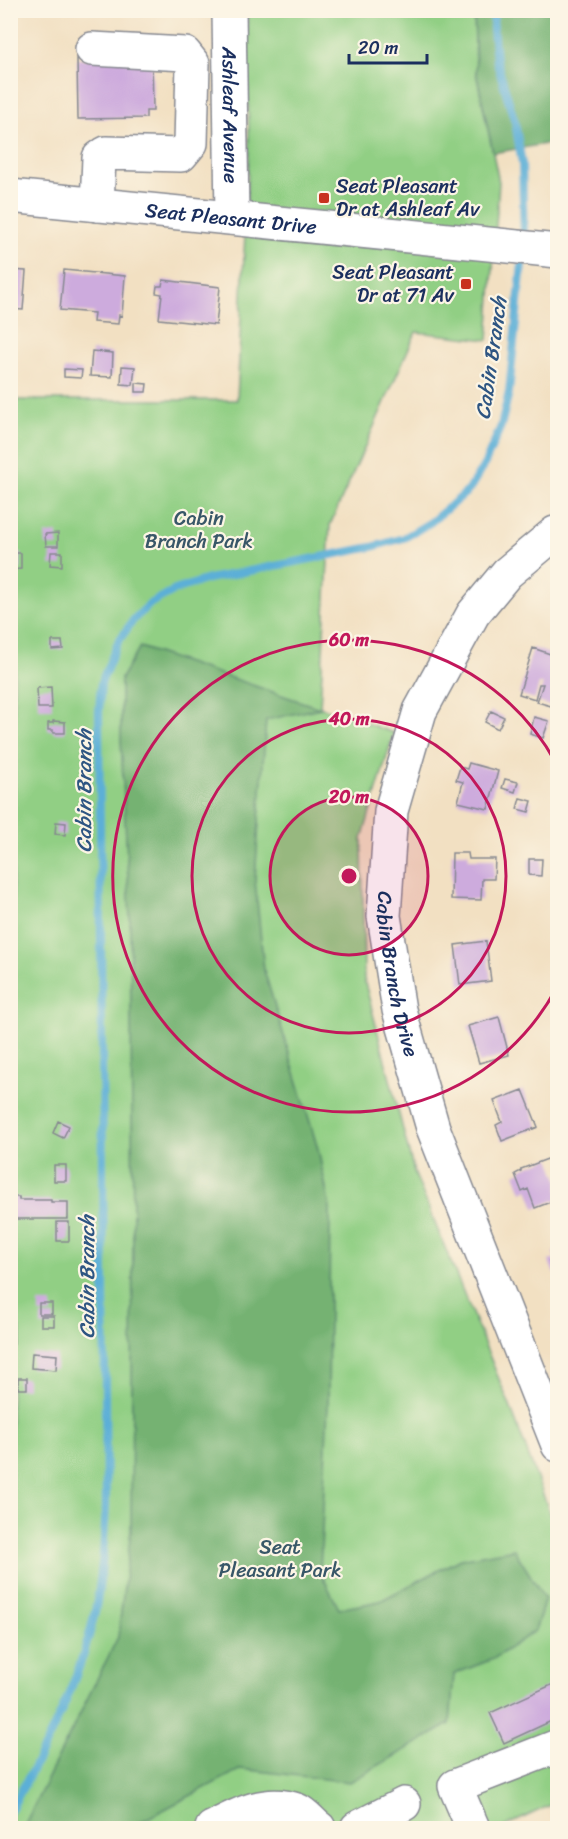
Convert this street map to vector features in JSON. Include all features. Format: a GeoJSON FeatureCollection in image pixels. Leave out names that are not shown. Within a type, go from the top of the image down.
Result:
{"type":"FeatureCollection","features":[{"type":"Feature","properties":{"kind":"street","name":"Ashleaf Avenue"},"geometry":{"type":"LineString","coordinates":[[229,10],[232,218]]}},
{"type":"Feature","properties":{"kind":"street"},"geometry":{"type":"LineString","coordinates":[[92,49],[185,54],[193,64],[191,143],[181,155],[106,153],[99,158],[96,205]]}},
{"type":"Feature","properties":{"kind":"street","name":"Seat Pleasant Drive"},"geometry":{"type":"LineString","coordinates":[[10,196],[555,250]]}},
{"type":"Feature","properties":{"kind":"street","name":"Cabin Branch Drive"},"geometry":{"type":"LineString","coordinates":[[558,532],[507,573],[473,614],[420,711],[391,811],[384,916],[399,1010],[433,1128],[558,1445]]}},
{"type":"Feature","properties":{"kind":"street"},"geometry":{"type":"LineString","coordinates":[[473,1828],[455,1786],[558,1746]]}},
{"type":"Feature","properties":{"kind":"street"},"geometry":{"type":"LineString","coordinates":[[357,1828],[404,1804]]}},
{"type":"Feature","properties":{"kind":"street"},"geometry":{"type":"LineString","coordinates":[[212,1828],[248,1809],[270,1806],[299,1811],[319,1828]]}},
{"type":"Feature","properties":{"kind":"green space","name":"Seat Pleasant Park"},"geometry":{"type":"Polygon","coordinates":[[[247,11],[474,11],[476,72],[499,182],[488,340],[416,332],[330,525],[320,707],[394,733],[362,839],[364,979],[414,1172],[510,1406],[557,1532],[557,1802],[502,1828],[11,1828],[11,1072],[15,604],[13,400],[237,400],[249,150],[247,11]]]}},
{"type":"Feature","properties":{"kind":"green space"},"geometry":{"type":"Polygon","coordinates":[[[474,11],[557,11],[557,142],[493,153],[476,72],[474,11]]]}},
{"type":"Feature","properties":{"kind":"green space"},"geometry":{"type":"Polygon","coordinates":[[[140,647],[320,708],[266,720],[255,880],[264,970],[318,1149],[330,1208],[328,1405],[320,1571],[339,1609],[380,1601],[460,1559],[514,1549],[545,1599],[535,1631],[493,1659],[454,1674],[450,1724],[350,1782],[241,1769],[129,1828],[23,1828],[118,1637],[131,1530],[133,1222],[130,919],[121,740],[121,678],[140,647]]]}},
{"type":"Feature","properties":{"kind":"building"},"geometry":{"type":"Polygon","coordinates":[[[152,58],[153,111],[146,111],[146,118],[78,119],[77,59],[152,58]]]}},
{"type":"Feature","properties":{"kind":"building"},"geometry":{"type":"Polygon","coordinates":[[[10,270],[26,271],[23,310],[10,309],[10,270]]]}},
{"type":"Feature","properties":{"kind":"building"},"geometry":{"type":"Polygon","coordinates":[[[64,270],[125,276],[122,316],[119,315],[118,324],[93,322],[94,313],[60,310],[64,270]]]}},
{"type":"Feature","properties":{"kind":"building"},"geometry":{"type":"Polygon","coordinates":[[[163,280],[220,287],[216,325],[159,319],[162,294],[156,293],[157,286],[162,286],[163,280]]]}},
{"type":"Feature","properties":{"kind":"building"},"geometry":{"type":"Polygon","coordinates":[[[92,351],[113,353],[112,377],[90,376],[92,351]]]}},
{"type":"Feature","properties":{"kind":"building"},"geometry":{"type":"Polygon","coordinates":[[[122,366],[135,367],[133,385],[121,384],[122,366]]]}},
{"type":"Feature","properties":{"kind":"building"},"geometry":{"type":"Polygon","coordinates":[[[64,369],[82,370],[81,378],[64,377],[64,369]]]}},
{"type":"Feature","properties":{"kind":"building"},"geometry":{"type":"Polygon","coordinates":[[[136,383],[147,384],[146,392],[136,392],[136,383]]]}},
{"type":"Feature","properties":{"kind":"building"},"geometry":{"type":"Polygon","coordinates":[[[58,533],[58,546],[46,546],[45,534],[58,533]]]}},
{"type":"Feature","properties":{"kind":"building"},"geometry":{"type":"Polygon","coordinates":[[[51,552],[62,552],[62,566],[50,565],[51,552]]]}},
{"type":"Feature","properties":{"kind":"building"},"geometry":{"type":"Polygon","coordinates":[[[10,553],[21,553],[21,569],[10,570],[10,553]]]}},
{"type":"Feature","properties":{"kind":"building"},"geometry":{"type":"Polygon","coordinates":[[[52,641],[62,641],[63,649],[52,650],[52,641]]]}},
{"type":"Feature","properties":{"kind":"building"},"geometry":{"type":"Polygon","coordinates":[[[558,642],[558,708],[537,702],[543,684],[539,684],[535,699],[519,694],[533,648],[553,655],[558,642]]]}},
{"type":"Feature","properties":{"kind":"building"},"geometry":{"type":"Polygon","coordinates":[[[51,687],[52,708],[38,708],[37,688],[51,687]]]}},
{"type":"Feature","properties":{"kind":"building"},"geometry":{"type":"Polygon","coordinates":[[[491,711],[504,717],[498,729],[485,722],[491,711]]]}},
{"type":"Feature","properties":{"kind":"building"},"geometry":{"type":"Polygon","coordinates":[[[534,717],[549,721],[543,738],[530,734],[534,717]]]}},
{"type":"Feature","properties":{"kind":"building"},"geometry":{"type":"Polygon","coordinates":[[[53,721],[65,722],[65,733],[53,733],[53,730],[48,730],[48,723],[53,723],[53,721]]]}},
{"type":"Feature","properties":{"kind":"building"},"geometry":{"type":"Polygon","coordinates":[[[469,763],[498,771],[488,809],[458,802],[463,782],[456,780],[460,767],[467,769],[469,763]]]}},
{"type":"Feature","properties":{"kind":"building"},"geometry":{"type":"Polygon","coordinates":[[[505,779],[518,782],[515,792],[502,788],[505,779]]]}},
{"type":"Feature","properties":{"kind":"building"},"geometry":{"type":"Polygon","coordinates":[[[520,798],[532,801],[529,812],[517,809],[520,798]]]}},
{"type":"Feature","properties":{"kind":"building"},"geometry":{"type":"Polygon","coordinates":[[[56,822],[66,823],[65,835],[55,834],[56,822]]]}},
{"type":"Feature","properties":{"kind":"building"},"geometry":{"type":"Polygon","coordinates":[[[452,853],[468,853],[469,859],[495,859],[494,879],[482,879],[481,900],[451,899],[452,853]]]}},
{"type":"Feature","properties":{"kind":"building"},"geometry":{"type":"Polygon","coordinates":[[[529,859],[542,859],[541,876],[529,875],[529,859]]]}},
{"type":"Feature","properties":{"kind":"building"},"geometry":{"type":"Polygon","coordinates":[[[486,941],[491,981],[460,985],[455,945],[486,941]]]}},
{"type":"Feature","properties":{"kind":"building"},"geometry":{"type":"Polygon","coordinates":[[[499,1017],[509,1055],[479,1063],[468,1026],[499,1017]]]}},
{"type":"Feature","properties":{"kind":"building"},"geometry":{"type":"Polygon","coordinates":[[[523,1090],[538,1127],[502,1141],[496,1125],[502,1122],[494,1101],[523,1090]]]}},
{"type":"Feature","properties":{"kind":"building"},"geometry":{"type":"Polygon","coordinates":[[[58,1121],[69,1126],[63,1138],[53,1133],[58,1121]]]}},
{"type":"Feature","properties":{"kind":"building"},"geometry":{"type":"Polygon","coordinates":[[[550,1158],[558,1179],[558,1199],[535,1208],[528,1189],[522,1192],[515,1174],[521,1169],[550,1158]]]}},
{"type":"Feature","properties":{"kind":"building"},"geometry":{"type":"Polygon","coordinates":[[[54,1165],[66,1165],[66,1181],[54,1181],[54,1165]]]}},
{"type":"Feature","properties":{"kind":"building"},"geometry":{"type":"Polygon","coordinates":[[[10,1197],[19,1197],[19,1200],[68,1202],[68,1219],[10,1219],[10,1197]]]}},
{"type":"Feature","properties":{"kind":"building"},"geometry":{"type":"Polygon","coordinates":[[[57,1222],[69,1222],[69,1241],[57,1241],[57,1222]]]}},
{"type":"Feature","properties":{"kind":"building"},"geometry":{"type":"Polygon","coordinates":[[[558,1251],[558,1273],[554,1274],[549,1261],[555,1259],[553,1252],[558,1251]]]}},
{"type":"Feature","properties":{"kind":"building"},"geometry":{"type":"Polygon","coordinates":[[[10,1285],[13,1285],[14,1344],[10,1344],[10,1285]]]}},
{"type":"Feature","properties":{"kind":"building"},"geometry":{"type":"Polygon","coordinates":[[[39,1303],[52,1303],[52,1314],[39,1314],[39,1303]]]}},
{"type":"Feature","properties":{"kind":"building"},"geometry":{"type":"Polygon","coordinates":[[[41,1316],[54,1316],[54,1326],[41,1326],[41,1316]]]}},
{"type":"Feature","properties":{"kind":"building"},"geometry":{"type":"Polygon","coordinates":[[[32,1353],[57,1355],[56,1370],[31,1368],[32,1353]]]}},
{"type":"Feature","properties":{"kind":"building"},"geometry":{"type":"Polygon","coordinates":[[[18,1378],[27,1378],[27,1389],[18,1389],[18,1378]]]}},
{"type":"Feature","properties":{"kind":"building"},"geometry":{"type":"Polygon","coordinates":[[[558,1682],[558,1718],[504,1743],[490,1713],[558,1682]]]}},
{"type":"Feature","properties":{"kind":"waterway","name":"Cabin Branch"},"geometry":{"type":"LineString","coordinates":[[494,10],[496,59],[515,122],[522,164],[524,239]]}},
{"type":"Feature","properties":{"kind":"waterway","name":"Cabin Branch"},"geometry":{"type":"LineString","coordinates":[[10,1811],[48,1740],[79,1667],[94,1616],[103,1548],[106,1506],[99,712],[101,683],[118,642],[134,619],[151,603],[175,590],[208,579],[372,547],[404,538],[431,522],[469,490],[485,463],[501,426],[509,392],[523,254]]}},
{"type":"Feature","properties":{"kind":"place","name":"Seat Pleasant Dr at Ashleaf Av"},"geometry":{"type":"Point","coordinates":[324,198]}},
{"type":"Feature","properties":{"kind":"place","name":"Seat Pleasant Dr at 71 Av"},"geometry":{"type":"Point","coordinates":[466,284]}},
{"type":"Feature","properties":{"kind":"park label","name":"Cabin Branch Park"},"geometry":{"type":"Point","coordinates":[199,530]}}]}
